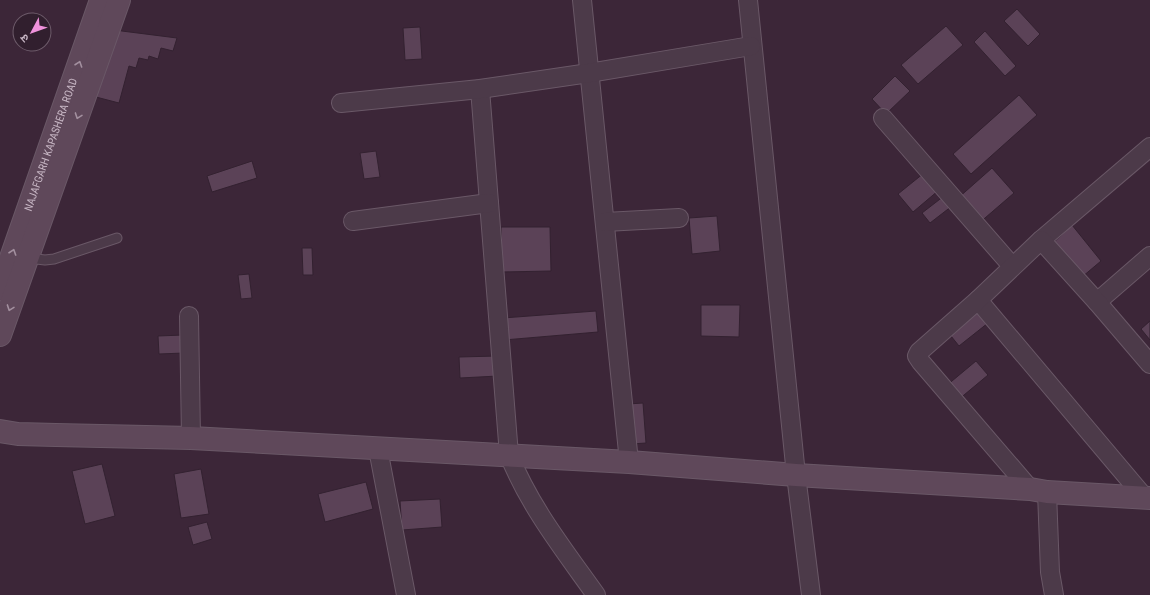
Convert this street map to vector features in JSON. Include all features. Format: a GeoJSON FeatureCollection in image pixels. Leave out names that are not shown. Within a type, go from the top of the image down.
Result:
{"type":"FeatureCollection","features":[{"type":"Feature","properties":{"kind":"street","name":"NAJAFGARH KAPASHERA ROAD"},"geometry":{"type":"LineString","coordinates":[[0,289],[101,0]]}},
{"type":"Feature","properties":{"kind":"street"},"geometry":{"type":"LineString","coordinates":[[0,335],[119,0]]}},
{"type":"Feature","properties":{"kind":"street"},"geometry":{"type":"LineString","coordinates":[[582,0],[628,462]]}},
{"type":"Feature","properties":{"kind":"street"},"geometry":{"type":"LineString","coordinates":[[748,0],[751,46],[796,475],[811,595]]}},
{"type":"Feature","properties":{"kind":"street"},"geometry":{"type":"LineString","coordinates":[[341,103],[480,89],[751,46]]}},
{"type":"Feature","properties":{"kind":"street"},"geometry":{"type":"LineString","coordinates":[[480,89],[509,455],[517,476],[542,521],[596,595]]}},
{"type":"Feature","properties":{"kind":"street"},"geometry":{"type":"LineString","coordinates":[[883,118],[1012,266]]}},
{"type":"Feature","properties":{"kind":"street"},"geometry":{"type":"LineString","coordinates":[[1054,595],[1038,490],[917,356],[926,345],[978,300],[1012,266],[1150,147]]}},
{"type":"Feature","properties":{"kind":"street"},"geometry":{"type":"LineString","coordinates":[[353,221],[489,203]]}},
{"type":"Feature","properties":{"kind":"street"},"geometry":{"type":"LineString","coordinates":[[605,222],[679,218]]}},
{"type":"Feature","properties":{"kind":"street"},"geometry":{"type":"LineString","coordinates":[[1041,240],[1150,364]]}},
{"type":"Feature","properties":{"kind":"street"},"geometry":{"type":"LineString","coordinates":[[1097,302],[1150,256]]}},
{"type":"Feature","properties":{"kind":"street"},"geometry":{"type":"LineString","coordinates":[[978,300],[1147,498]]}},
{"type":"Feature","properties":{"kind":"street"},"geometry":{"type":"LineString","coordinates":[[189,316],[191,438]]}},
{"type":"Feature","properties":{"kind":"street"},"geometry":{"type":"LineString","coordinates":[[0,431],[18,434],[56,436],[191,438],[509,455],[1147,498]]}},
{"type":"Feature","properties":{"kind":"street"},"geometry":{"type":"LineString","coordinates":[[378,449],[406,595]]}},
{"type":"Feature","properties":{"kind":"lane"},"geometry":{"type":"LineString","coordinates":[[28,258],[45,260],[54,259],[116,238]]}},
{"type":"Feature","properties":{"kind":"building"},"geometry":{"type":"Polygon","coordinates":[[[1017,9],[1040,34],[1028,46],[1004,21],[1017,9]]]}},
{"type":"Feature","properties":{"kind":"building"},"geometry":{"type":"Polygon","coordinates":[[[946,26],[963,45],[918,84],[901,65],[946,26]]]}},
{"type":"Feature","properties":{"kind":"building"},"geometry":{"type":"Polygon","coordinates":[[[420,27],[422,59],[405,60],[403,28],[420,27]]]}},
{"type":"Feature","properties":{"kind":"building"},"geometry":{"type":"Polygon","coordinates":[[[114,30],[177,38],[173,51],[161,48],[158,59],[149,56],[148,60],[139,58],[136,68],[129,66],[119,103],[96,97],[114,30]]]}},
{"type":"Feature","properties":{"kind":"building"},"geometry":{"type":"Polygon","coordinates":[[[985,31],[1016,66],[1005,76],[974,42],[985,31]]]}},
{"type":"Feature","properties":{"kind":"building"},"geometry":{"type":"Polygon","coordinates":[[[895,76],[910,91],[886,114],[872,99],[895,76]]]}},
{"type":"Feature","properties":{"kind":"building"},"geometry":{"type":"Polygon","coordinates":[[[1019,95],[1037,115],[971,174],[953,154],[1019,95]]]}},
{"type":"Feature","properties":{"kind":"building"},"geometry":{"type":"Polygon","coordinates":[[[376,151],[380,177],[364,179],[360,153],[376,151]]]}},
{"type":"Feature","properties":{"kind":"building"},"geometry":{"type":"Polygon","coordinates":[[[252,161],[257,178],[212,192],[207,176],[252,161]]]}},
{"type":"Feature","properties":{"kind":"building"},"geometry":{"type":"Polygon","coordinates":[[[992,168],[1014,193],[978,224],[957,199],[992,168]]]}},
{"type":"Feature","properties":{"kind":"building"},"geometry":{"type":"Polygon","coordinates":[[[924,173],[939,190],[913,212],[898,194],[924,173]]]}},
{"type":"Feature","properties":{"kind":"building"},"geometry":{"type":"Polygon","coordinates":[[[944,196],[952,206],[930,223],[922,213],[944,196]]]}},
{"type":"Feature","properties":{"kind":"building"},"geometry":{"type":"Polygon","coordinates":[[[717,216],[720,251],[692,254],[689,218],[717,216]]]}},
{"type":"Feature","properties":{"kind":"building"},"geometry":{"type":"Polygon","coordinates":[[[1072,225],[1101,261],[1082,277],[1052,244],[1072,225]]]}},
{"type":"Feature","properties":{"kind":"building"},"geometry":{"type":"Polygon","coordinates":[[[501,227],[550,227],[551,271],[502,272],[501,227]]]}},
{"type":"Feature","properties":{"kind":"building"},"geometry":{"type":"Polygon","coordinates":[[[302,248],[312,248],[313,275],[303,275],[302,248]]]}},
{"type":"Feature","properties":{"kind":"building"},"geometry":{"type":"Polygon","coordinates":[[[249,274],[252,298],[241,299],[238,275],[249,274]]]}},
{"type":"Feature","properties":{"kind":"building"},"geometry":{"type":"Polygon","coordinates":[[[701,305],[740,305],[739,337],[701,336],[701,305]]]}},
{"type":"Feature","properties":{"kind":"building"},"geometry":{"type":"Polygon","coordinates":[[[975,307],[988,323],[959,346],[947,331],[975,307]]]}},
{"type":"Feature","properties":{"kind":"building"},"geometry":{"type":"Polygon","coordinates":[[[596,311],[598,332],[504,340],[503,318],[596,311]]]}},
{"type":"Feature","properties":{"kind":"building"},"geometry":{"type":"Polygon","coordinates":[[[1150,321],[1150,340],[1141,329],[1150,321]]]}},
{"type":"Feature","properties":{"kind":"building"},"geometry":{"type":"Polygon","coordinates":[[[183,335],[184,353],[159,354],[158,336],[183,335]]]}},
{"type":"Feature","properties":{"kind":"building"},"geometry":{"type":"Polygon","coordinates":[[[497,356],[498,376],[460,378],[459,357],[497,356]]]}},
{"type":"Feature","properties":{"kind":"building"},"geometry":{"type":"Polygon","coordinates":[[[976,361],[988,375],[958,400],[946,386],[976,361]]]}},
{"type":"Feature","properties":{"kind":"building"},"geometry":{"type":"Polygon","coordinates":[[[643,403],[646,443],[631,444],[628,404],[643,403]]]}},
{"type":"Feature","properties":{"kind":"building"},"geometry":{"type":"Polygon","coordinates":[[[102,464],[115,516],[85,524],[72,471],[102,464]]]}},
{"type":"Feature","properties":{"kind":"building"},"geometry":{"type":"Polygon","coordinates":[[[201,469],[209,514],[181,518],[174,474],[201,469]]]}},
{"type":"Feature","properties":{"kind":"building"},"geometry":{"type":"Polygon","coordinates":[[[366,482],[373,509],[325,522],[318,494],[366,482]]]}},
{"type":"Feature","properties":{"kind":"building"},"geometry":{"type":"Polygon","coordinates":[[[440,499],[442,527],[402,530],[400,501],[440,499]]]}},
{"type":"Feature","properties":{"kind":"building"},"geometry":{"type":"Polygon","coordinates":[[[207,522],[212,539],[193,545],[188,527],[207,522]]]}}]}
